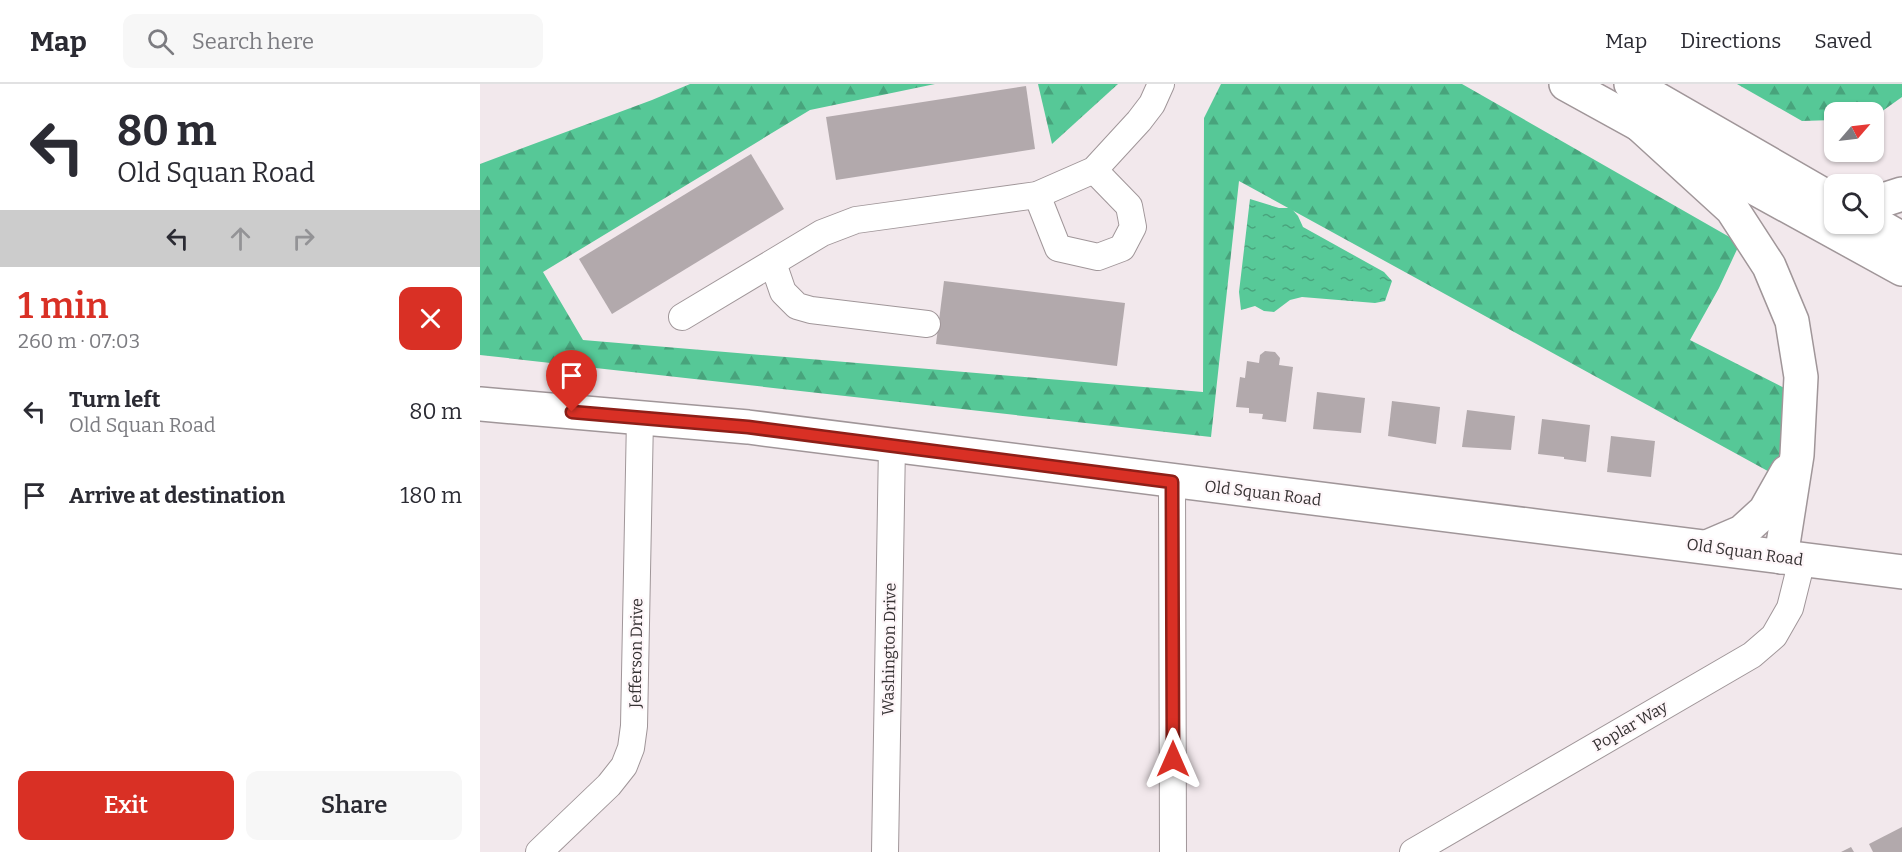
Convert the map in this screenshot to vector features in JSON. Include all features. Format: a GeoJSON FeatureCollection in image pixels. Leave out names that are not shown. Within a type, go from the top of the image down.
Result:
{"type":"FeatureCollection","features":[{"type":"Feature","properties":{"kind":"main road"},"geometry":{"type":"LineString","coordinates":[[1566,84],[1902,269]]}},
{"type":"Feature","properties":{"kind":"main road"},"geometry":{"type":"LineString","coordinates":[[1631,84],[1824,195]]}},
{"type":"Feature","properties":{"kind":"main road"},"geometry":{"type":"LineString","coordinates":[[1640,125],[1732,209],[1769,266],[1792,321],[1801,377],[1791,559]]}},
{"type":"Feature","properties":{"kind":"main road"},"geometry":{"type":"LineString","coordinates":[[1884,200],[1902,194]]}},
{"type":"Feature","properties":{"kind":"main road"},"geometry":{"type":"LineString","coordinates":[[1884,229],[1902,239]]}},
{"type":"Feature","properties":{"kind":"main road","name":"Old Squan Road"},"geometry":{"type":"LineString","coordinates":[[480,404],[748,427],[1902,572]]}},
{"type":"Feature","properties":{"kind":"main road"},"geometry":{"type":"LineString","coordinates":[[1707,547],[1742,532],[1765,511],[1797,455]]}},
{"type":"Feature","properties":{"kind":"street"},"geometry":{"type":"LineString","coordinates":[[682,317],[822,233],[856,220],[1036,195],[1094,170],[1139,121],[1152,104],[1161,84]]}},
{"type":"Feature","properties":{"kind":"street"},"geometry":{"type":"LineString","coordinates":[[1036,195],[1058,248],[1098,257],[1122,248],[1133,227],[1129,206],[1094,170]]}},
{"type":"Feature","properties":{"kind":"street"},"geometry":{"type":"LineString","coordinates":[[773,263],[783,292],[797,306],[811,310],[927,324]]}},
{"type":"Feature","properties":{"kind":"street","name":"Jefferson Drive"},"geometry":{"type":"LineString","coordinates":[[539,852],[609,785],[624,766],[631,748],[634,726],[640,418]]}},
{"type":"Feature","properties":{"kind":"street","name":"Washington Drive"},"geometry":{"type":"LineString","coordinates":[[885,852],[892,445]]}},
{"type":"Feature","properties":{"kind":"street"},"geometry":{"type":"LineString","coordinates":[[1172,482],[1173,852]]}},
{"type":"Feature","properties":{"kind":"street","name":"Poplar Way"},"geometry":{"type":"LineString","coordinates":[[1413,852],[1752,655],[1774,636],[1790,608],[1791,559]]}},
{"type":"Feature","properties":{"kind":"green space"},"geometry":{"type":"Polygon","coordinates":[[[690,84],[935,84],[810,110],[543,272],[583,340],[1203,392],[1204,118],[1221,84],[1462,84],[1740,243],[1719,288],[1690,340],[1794,393],[1775,475],[1239,181],[1211,437],[480,355],[480,164],[690,84]]]}},
{"type":"Feature","properties":{"kind":"green space"},"geometry":{"type":"Polygon","coordinates":[[[1038,84],[1118,84],[1052,144],[1038,84]]]}},
{"type":"Feature","properties":{"kind":"green space"},"geometry":{"type":"Polygon","coordinates":[[[1737,84],[1902,84],[1902,97],[1884,110],[1884,102],[1824,102],[1824,120],[1802,121],[1737,84]]]}},
{"type":"Feature","properties":{"kind":"water"},"geometry":{"type":"Polygon","coordinates":[[[1250,199],[1279,208],[1291,208],[1303,227],[1384,272],[1392,281],[1385,301],[1375,303],[1302,297],[1290,300],[1274,312],[1264,311],[1255,306],[1241,310],[1239,292],[1250,199]]]}},
{"type":"Feature","properties":{"kind":"building"},"geometry":{"type":"Polygon","coordinates":[[[1026,86],[1035,149],[836,180],[826,117],[1026,86]]]}},
{"type":"Feature","properties":{"kind":"building"},"geometry":{"type":"Polygon","coordinates":[[[751,154],[784,209],[612,314],[579,259],[751,154]]]}},
{"type":"Feature","properties":{"kind":"building"},"geometry":{"type":"Polygon","coordinates":[[[944,281],[1125,303],[1117,366],[936,344],[944,281]]]}},
{"type":"Feature","properties":{"kind":"building"},"geometry":{"type":"Polygon","coordinates":[[[1265,351],[1275,352],[1280,358],[1279,365],[1293,367],[1286,422],[1262,419],[1263,414],[1249,413],[1249,408],[1236,407],[1240,377],[1245,378],[1247,361],[1259,363],[1260,355],[1265,351]]]}},
{"type":"Feature","properties":{"kind":"building"},"geometry":{"type":"Polygon","coordinates":[[[1317,392],[1365,398],[1361,433],[1313,429],[1317,392]]]}},
{"type":"Feature","properties":{"kind":"building"},"geometry":{"type":"Polygon","coordinates":[[[1392,401],[1440,407],[1436,444],[1388,436],[1392,401]]]}},
{"type":"Feature","properties":{"kind":"building"},"geometry":{"type":"Polygon","coordinates":[[[1467,410],[1515,416],[1511,450],[1462,447],[1467,410]]]}},
{"type":"Feature","properties":{"kind":"building"},"geometry":{"type":"Polygon","coordinates":[[[1542,419],[1590,425],[1586,462],[1538,454],[1542,419]]]}},
{"type":"Feature","properties":{"kind":"building"},"geometry":{"type":"Polygon","coordinates":[[[1611,436],[1655,441],[1651,477],[1607,472],[1611,436]]]}},
{"type":"Feature","properties":{"kind":"building"},"geometry":{"type":"Polygon","coordinates":[[[1902,827],[1902,852],[1873,852],[1869,844],[1902,827]]]}},
{"type":"Feature","properties":{"kind":"building"},"geometry":{"type":"Polygon","coordinates":[[[1851,847],[1854,852],[1841,852],[1851,847]]]}},
{"type":"Feature","properties":{"kind":"route"},"geometry":{"type":"LineString","coordinates":[[572,412],[748,427],[1172,482],[1173,759]]}}]}
